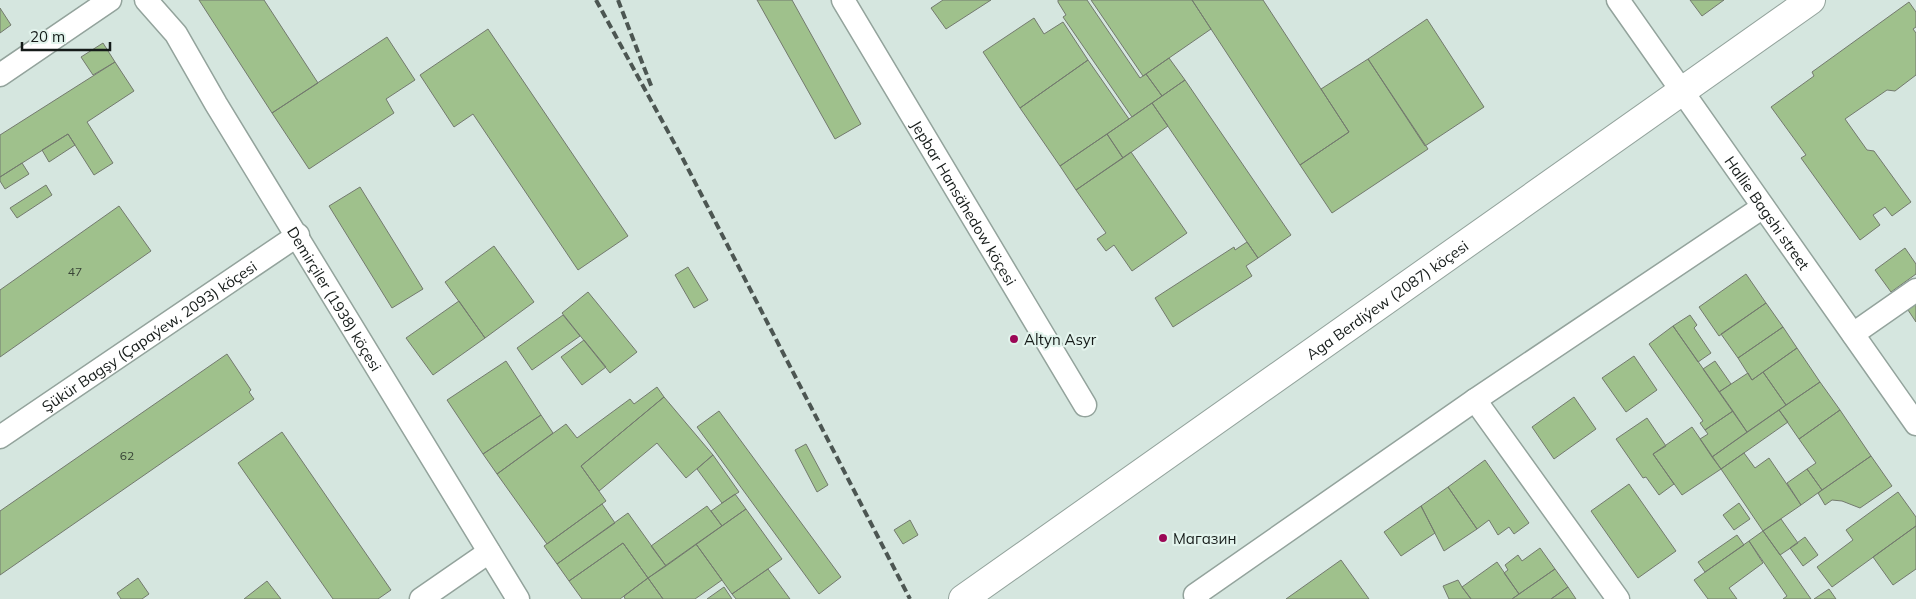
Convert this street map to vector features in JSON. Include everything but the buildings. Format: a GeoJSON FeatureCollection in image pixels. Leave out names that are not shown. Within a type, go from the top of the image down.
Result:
{"type":"FeatureCollection","features":[{"type":"Feature","properties":{"kind":"street"},"geometry":{"type":"LineString","coordinates":[[0,75],[110,0]]}},
{"type":"Feature","properties":{"kind":"street","name":"Demirçiler (1938) köçesi"},"geometry":{"type":"LineString","coordinates":[[146,0],[176,34],[216,104],[298,235],[518,599]]}},
{"type":"Feature","properties":{"kind":"street","name":"Jepbar Hansähedow köçesi"},"geometry":{"type":"LineString","coordinates":[[843,0],[1086,405]]}},
{"type":"Feature","properties":{"kind":"street","name":"Hallie Bagshi street"},"geometry":{"type":"LineString","coordinates":[[1618,0],[1916,424]]}},
{"type":"Feature","properties":{"kind":"street","name":"Aga Berdiýew (2087) köçesi"},"geometry":{"type":"LineString","coordinates":[[963,599],[1811,0]]}},
{"type":"Feature","properties":{"kind":"street"},"geometry":{"type":"LineString","coordinates":[[1196,597],[1475,400],[1763,207]]}},
{"type":"Feature","properties":{"kind":"street","name":"Şükür Bagşy (Çapaýew, 2093) köçesi"},"geometry":{"type":"LineString","coordinates":[[0,437],[298,235]]}},
{"type":"Feature","properties":{"kind":"street"},"geometry":{"type":"LineString","coordinates":[[1853,334],[1916,290]]}},
{"type":"Feature","properties":{"kind":"street"},"geometry":{"type":"LineString","coordinates":[[1475,400],[1618,599]]}},
{"type":"Feature","properties":{"kind":"street"},"geometry":{"type":"LineString","coordinates":[[421,599],[489,552]]}},
{"type":"Feature","properties":{"kind":"railway"},"geometry":{"type":"LineString","coordinates":[[596,0],[683,159],[910,599]]}},
{"type":"Feature","properties":{"kind":"railway"},"geometry":{"type":"LineString","coordinates":[[618,0],[652,88]]}},
{"type":"Feature","properties":{"kind":"place","name":"Altyn Asyr"},"geometry":{"type":"Point","coordinates":[1014,339]}},
{"type":"Feature","properties":{"kind":"place","name":"Магазин"},"geometry":{"type":"Point","coordinates":[1163,538]}}]}
